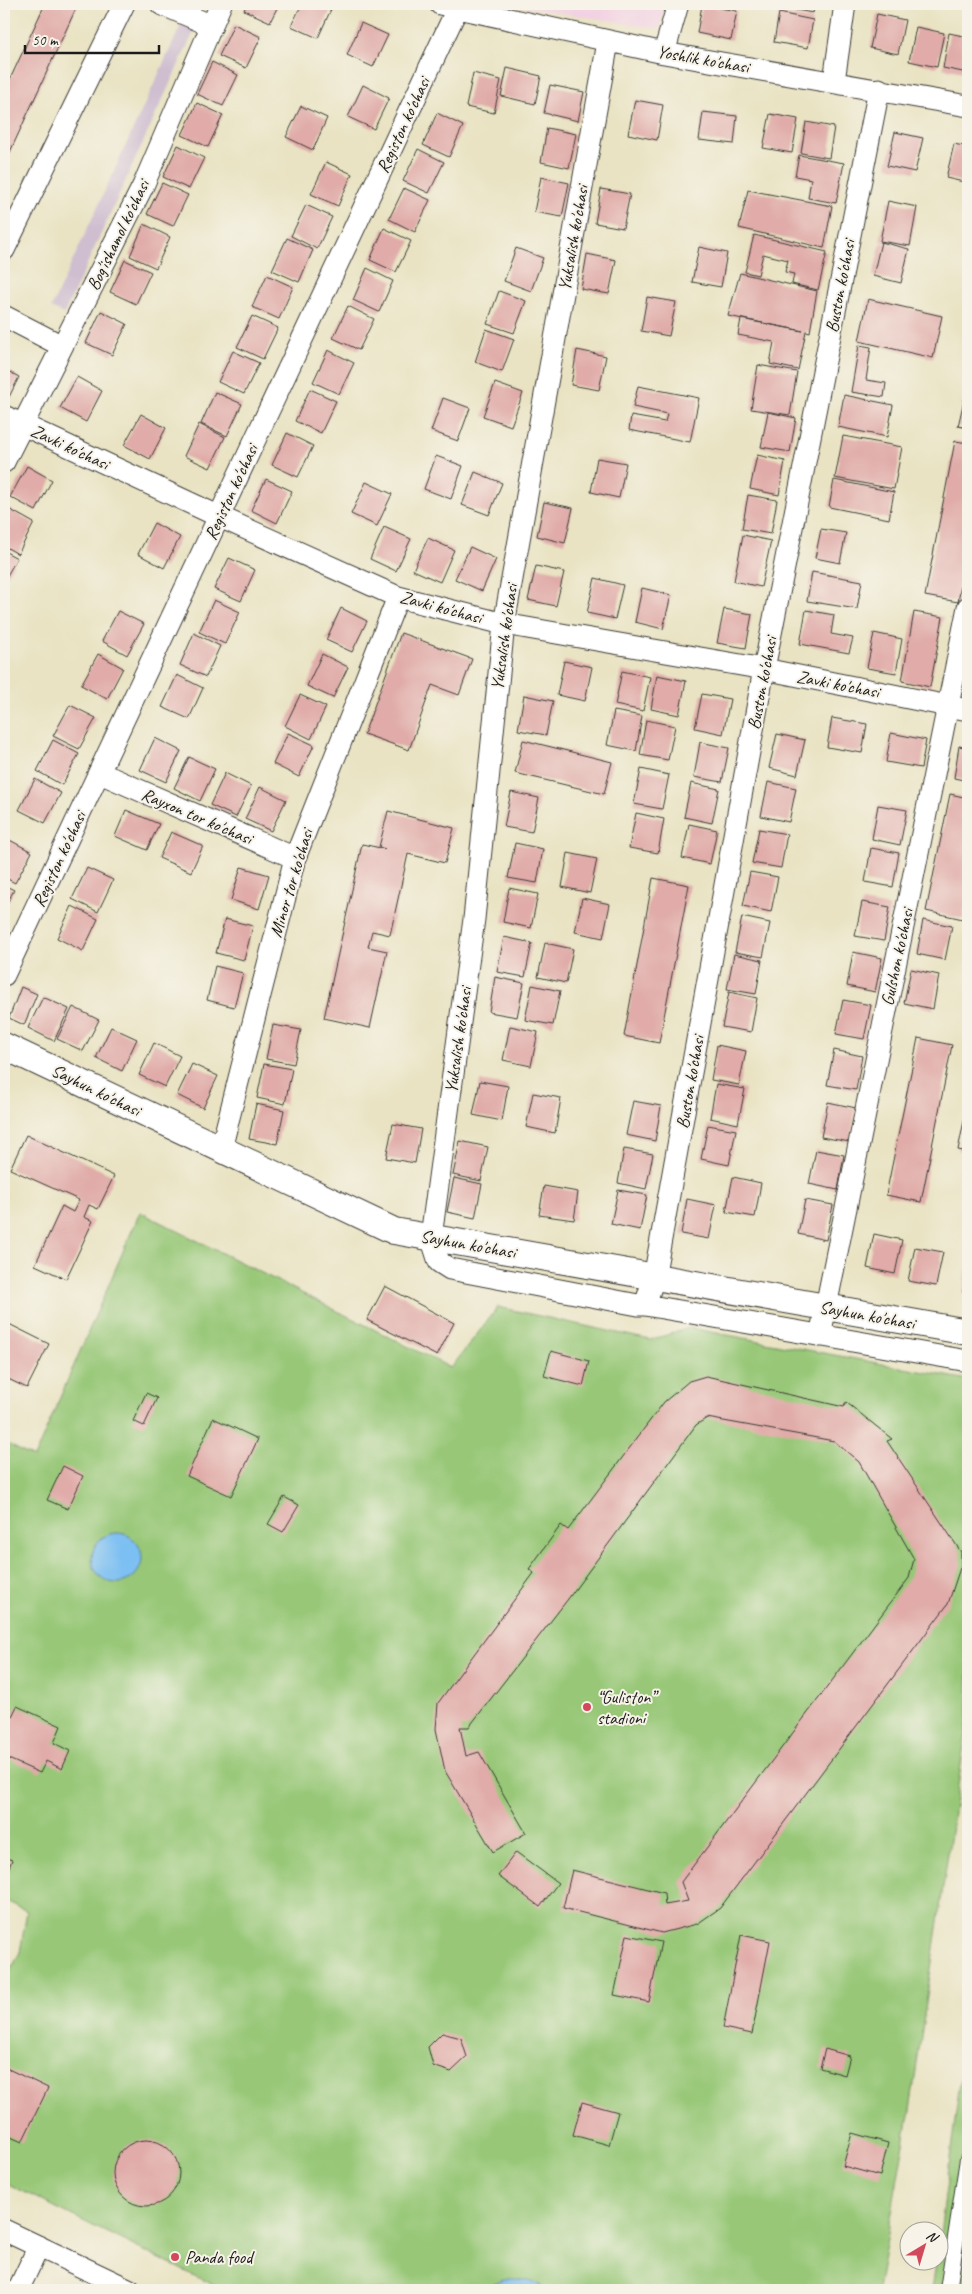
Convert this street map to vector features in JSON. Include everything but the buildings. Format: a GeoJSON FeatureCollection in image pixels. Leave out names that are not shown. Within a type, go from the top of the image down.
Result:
{"type":"FeatureCollection","features":[{"type":"Feature","properties":{"kind":"street"},"geometry":{"type":"LineString","coordinates":[[4,250],[124,4]]}},
{"type":"Feature","properties":{"kind":"street"},"geometry":{"type":"LineString","coordinates":[[161,4],[212,26]]}},
{"type":"Feature","properties":{"kind":"street","name":"Bog'ishamol ko'chasi"},"geometry":{"type":"LineString","coordinates":[[4,462],[143,186],[221,4]]}},
{"type":"Feature","properties":{"kind":"street"},"geometry":{"type":"LineString","coordinates":[[664,53],[678,4]]}},
{"type":"Feature","properties":{"kind":"street"},"geometry":{"type":"LineString","coordinates":[[834,81],[845,4]]}},
{"type":"Feature","properties":{"kind":"street","name":"Yoshlik ko'chasi"},"geometry":{"type":"LineString","coordinates":[[449,6],[664,53],[834,81],[968,106]]}},
{"type":"Feature","properties":{"kind":"street","name":"Registon ko'chasi"},"geometry":{"type":"LineString","coordinates":[[4,975],[220,517],[449,6]]}},
{"type":"Feature","properties":{"kind":"street","name":"Yuksalish ko'chasi"},"geometry":{"type":"LineString","coordinates":[[432,1237],[474,919],[504,624],[608,42]]}},
{"type":"Feature","properties":{"kind":"street","name":"Buston ko'chasi"},"geometry":{"type":"LineString","coordinates":[[645,1305],[654,1278],[764,670],[878,90]]}},
{"type":"Feature","properties":{"kind":"street"},"geometry":{"type":"LineString","coordinates":[[4,316],[62,346]]}},
{"type":"Feature","properties":{"kind":"street","name":"Zavki ko'chasi"},"geometry":{"type":"LineString","coordinates":[[4,416],[220,517],[398,597],[504,624],[764,670],[958,708]]}},
{"type":"Feature","properties":{"kind":"street","name":"Minor tor ko'chasi"},"geometry":{"type":"LineString","coordinates":[[221,1149],[295,858],[398,597]]}},
{"type":"Feature","properties":{"kind":"street","name":"Gulshon ko'chasi"},"geometry":{"type":"LineString","coordinates":[[820,1336],[958,708],[968,607]]}},
{"type":"Feature","properties":{"kind":"street","name":"Rayxon tor ko'chasi"},"geometry":{"type":"LineString","coordinates":[[100,774],[295,858]]}},
{"type":"Feature","properties":{"kind":"street","name":"Sayhun ko'chasi"},"geometry":{"type":"LineString","coordinates":[[4,1046],[394,1231],[968,1332]]}},
{"type":"Feature","properties":{"kind":"street"},"geometry":{"type":"LineString","coordinates":[[432,1237],[440,1262],[450,1269],[968,1361]]}},
{"type":"Feature","properties":{"kind":"street"},"geometry":{"type":"LineString","coordinates":[[948,2290],[968,2159]]}},
{"type":"Feature","properties":{"kind":"street"},"geometry":{"type":"LineString","coordinates":[[4,2230],[130,2290]]}},
{"type":"Feature","properties":{"kind":"street"},"geometry":{"type":"LineString","coordinates":[[18,2290],[39,2246]]}},
{"type":"Feature","properties":{"kind":"shaded area"},"geometry":{"type":"Polygon","coordinates":[[[508,4],[665,4],[660,29],[508,4]]]}},
{"type":"Feature","properties":{"kind":"shaded area"},"geometry":{"type":"Polygon","coordinates":[[[182,23],[195,29],[64,314],[51,308],[182,23]]]}},
{"type":"Feature","properties":{"kind":"green space"},"geometry":{"type":"Polygon","coordinates":[[[140,1212],[451,1368],[498,1307],[650,1340],[690,1328],[968,1380],[968,1718],[911,2104],[878,2290],[223,2290],[4,2182],[4,1984],[20,1952],[27,1911],[4,1900],[4,1442],[34,1458],[140,1212]]]}},
{"type":"Feature","properties":{"kind":"green space"},"geometry":{"type":"Polygon","coordinates":[[[968,2021],[968,2290],[932,2290],[935,2272],[950,2272],[950,2222],[942,2222],[968,2021]]]}},
{"type":"Feature","properties":{"kind":"water"},"geometry":{"type":"Polygon","coordinates":[[[117,1533],[127,1535],[135,1540],[140,1548],[142,1558],[140,1568],[135,1576],[127,1581],[117,1583],[107,1581],[99,1576],[94,1568],[92,1558],[94,1548],[99,1540],[107,1535],[117,1533]]]}},
{"type":"Feature","properties":{"kind":"water"},"geometry":{"type":"Polygon","coordinates":[[[503,2279],[527,2281],[549,2290],[487,2290],[491,2285],[503,2279]]]}},
{"type":"Feature","properties":{"kind":"place","name":"“Guliston” stadioni"},"geometry":{"type":"Point","coordinates":[587,1707]}},
{"type":"Feature","properties":{"kind":"place","name":"Panda food"},"geometry":{"type":"Point","coordinates":[175,2257]}}]}
